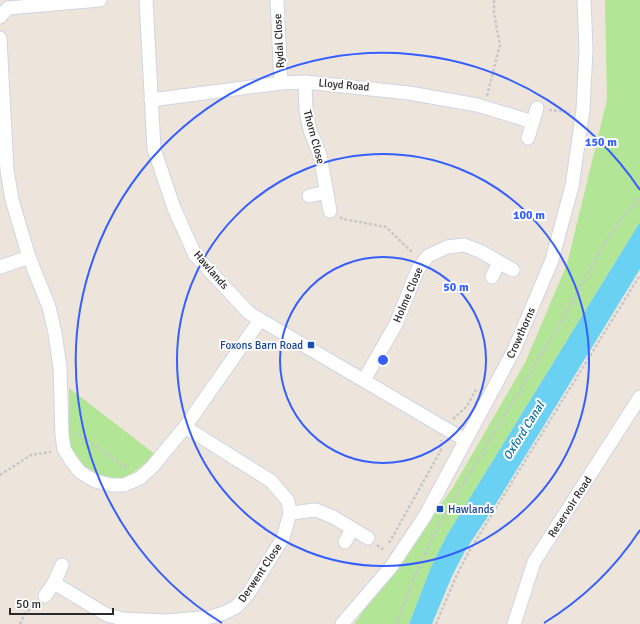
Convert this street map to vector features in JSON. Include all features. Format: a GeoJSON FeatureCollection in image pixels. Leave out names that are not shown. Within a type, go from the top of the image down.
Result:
{"type":"FeatureCollection","features":[{"type":"Feature","properties":{"kind":"street"},"geometry":{"type":"LineString","coordinates":[[3,8],[100,0]]}},
{"type":"Feature","properties":{"kind":"street","name":"Hawlands"},"geometry":{"type":"LineString","coordinates":[[146,0],[154,150],[174,208],[195,255],[249,313],[465,440]]}},
{"type":"Feature","properties":{"kind":"street","name":"Rydal Close"},"geometry":{"type":"LineString","coordinates":[[277,0],[281,83]]}},
{"type":"Feature","properties":{"kind":"street","name":"Crowthorns"},"geometry":{"type":"LineString","coordinates":[[342,624],[391,567],[425,516],[514,350],[552,260],[572,186],[583,110],[586,49],[584,0]]}},
{"type":"Feature","properties":{"kind":"street"},"geometry":{"type":"LineString","coordinates":[[0,38],[7,170],[12,200],[29,257],[49,307],[55,333],[60,368],[63,423],[62,435],[64,449],[80,472],[95,481],[112,485],[124,485],[140,478],[152,467],[185,427],[260,320]]}},
{"type":"Feature","properties":{"kind":"street","name":"Lloyd Road"},"geometry":{"type":"LineString","coordinates":[[151,100],[281,83],[305,82],[409,92],[477,105],[484,108],[536,113]]}},
{"type":"Feature","properties":{"kind":"street","name":"Thorn Close"},"geometry":{"type":"LineString","coordinates":[[305,82],[306,111],[310,130],[320,155],[330,211]]}},
{"type":"Feature","properties":{"kind":"street"},"geometry":{"type":"LineString","coordinates":[[528,138],[536,113]]}},
{"type":"Feature","properties":{"kind":"street"},"geometry":{"type":"LineString","coordinates":[[309,196],[327,192]]}},
{"type":"Feature","properties":{"kind":"street","name":"Holme Close"},"geometry":{"type":"LineString","coordinates":[[364,380],[396,324],[418,269],[428,256],[447,248],[464,245],[480,251],[513,270]]}},
{"type":"Feature","properties":{"kind":"street"},"geometry":{"type":"LineString","coordinates":[[0,267],[29,257]]}},
{"type":"Feature","properties":{"kind":"street"},"geometry":{"type":"LineString","coordinates":[[492,276],[498,262]]}},
{"type":"Feature","properties":{"kind":"street","name":"Reservoir Road"},"geometry":{"type":"LineString","coordinates":[[514,624],[534,562],[640,397]]}},
{"type":"Feature","properties":{"kind":"street"},"geometry":{"type":"LineString","coordinates":[[185,427],[271,480],[288,502],[290,513],[316,510],[333,517],[368,538]]}},
{"type":"Feature","properties":{"kind":"street","name":"Derwent Close"},"geometry":{"type":"LineString","coordinates":[[54,583],[107,615],[123,619],[166,623],[211,617],[236,607],[248,594],[283,538],[290,513]]}},
{"type":"Feature","properties":{"kind":"street"},"geometry":{"type":"LineString","coordinates":[[344,542],[352,529]]}},
{"type":"Feature","properties":{"kind":"street"},"geometry":{"type":"LineString","coordinates":[[44,596],[54,583],[62,565]]}},
{"type":"Feature","properties":{"kind":"path"},"geometry":{"type":"LineString","coordinates":[[484,108],[500,45],[494,14],[494,0]]}},
{"type":"Feature","properties":{"kind":"path"},"geometry":{"type":"LineString","coordinates":[[536,113],[574,112]]}},
{"type":"Feature","properties":{"kind":"path"},"geometry":{"type":"LineString","coordinates":[[396,624],[438,526],[561,321],[605,242],[623,217],[640,198]]}},
{"type":"Feature","properties":{"kind":"path"},"geometry":{"type":"LineString","coordinates":[[330,211],[343,219],[386,227],[423,262]]}},
{"type":"Feature","properties":{"kind":"path"},"geometry":{"type":"LineString","coordinates":[[436,624],[468,553],[640,275]]}},
{"type":"Feature","properties":{"kind":"path"},"geometry":{"type":"LineString","coordinates":[[381,557],[441,450],[442,427],[453,419],[466,406],[480,382]]}},
{"type":"Feature","properties":{"kind":"path"},"geometry":{"type":"LineString","coordinates":[[63,423],[140,478]]}},
{"type":"Feature","properties":{"kind":"path"},"geometry":{"type":"LineString","coordinates":[[0,475],[31,455],[64,449]]}},
{"type":"Feature","properties":{"kind":"path"},"geometry":{"type":"LineString","coordinates":[[20,624],[25,614],[44,596]]}},
{"type":"Feature","properties":{"kind":"green space"},"geometry":{"type":"Polygon","coordinates":[[[605,0],[640,0],[640,222],[447,535],[431,567],[409,624],[354,624],[452,489],[525,363],[567,264],[607,100],[605,0]]]}},
{"type":"Feature","properties":{"kind":"green space"},"geometry":{"type":"Polygon","coordinates":[[[69,388],[156,455],[126,478],[96,478],[69,451],[69,388]]]}},
{"type":"Feature","properties":{"kind":"water","name":"Oxford Canal"},"geometry":{"type":"Polygon","coordinates":[[[640,222],[640,269],[492,510],[465,551],[452,576],[432,624],[409,624],[431,567],[447,535],[640,222]]]}},
{"type":"Feature","properties":{"kind":"place","name":"Foxons Barn Road"},"geometry":{"type":"Point","coordinates":[311,345]}},
{"type":"Feature","properties":{"kind":"place","name":"Hawlands"},"geometry":{"type":"Point","coordinates":[440,509]}}]}
